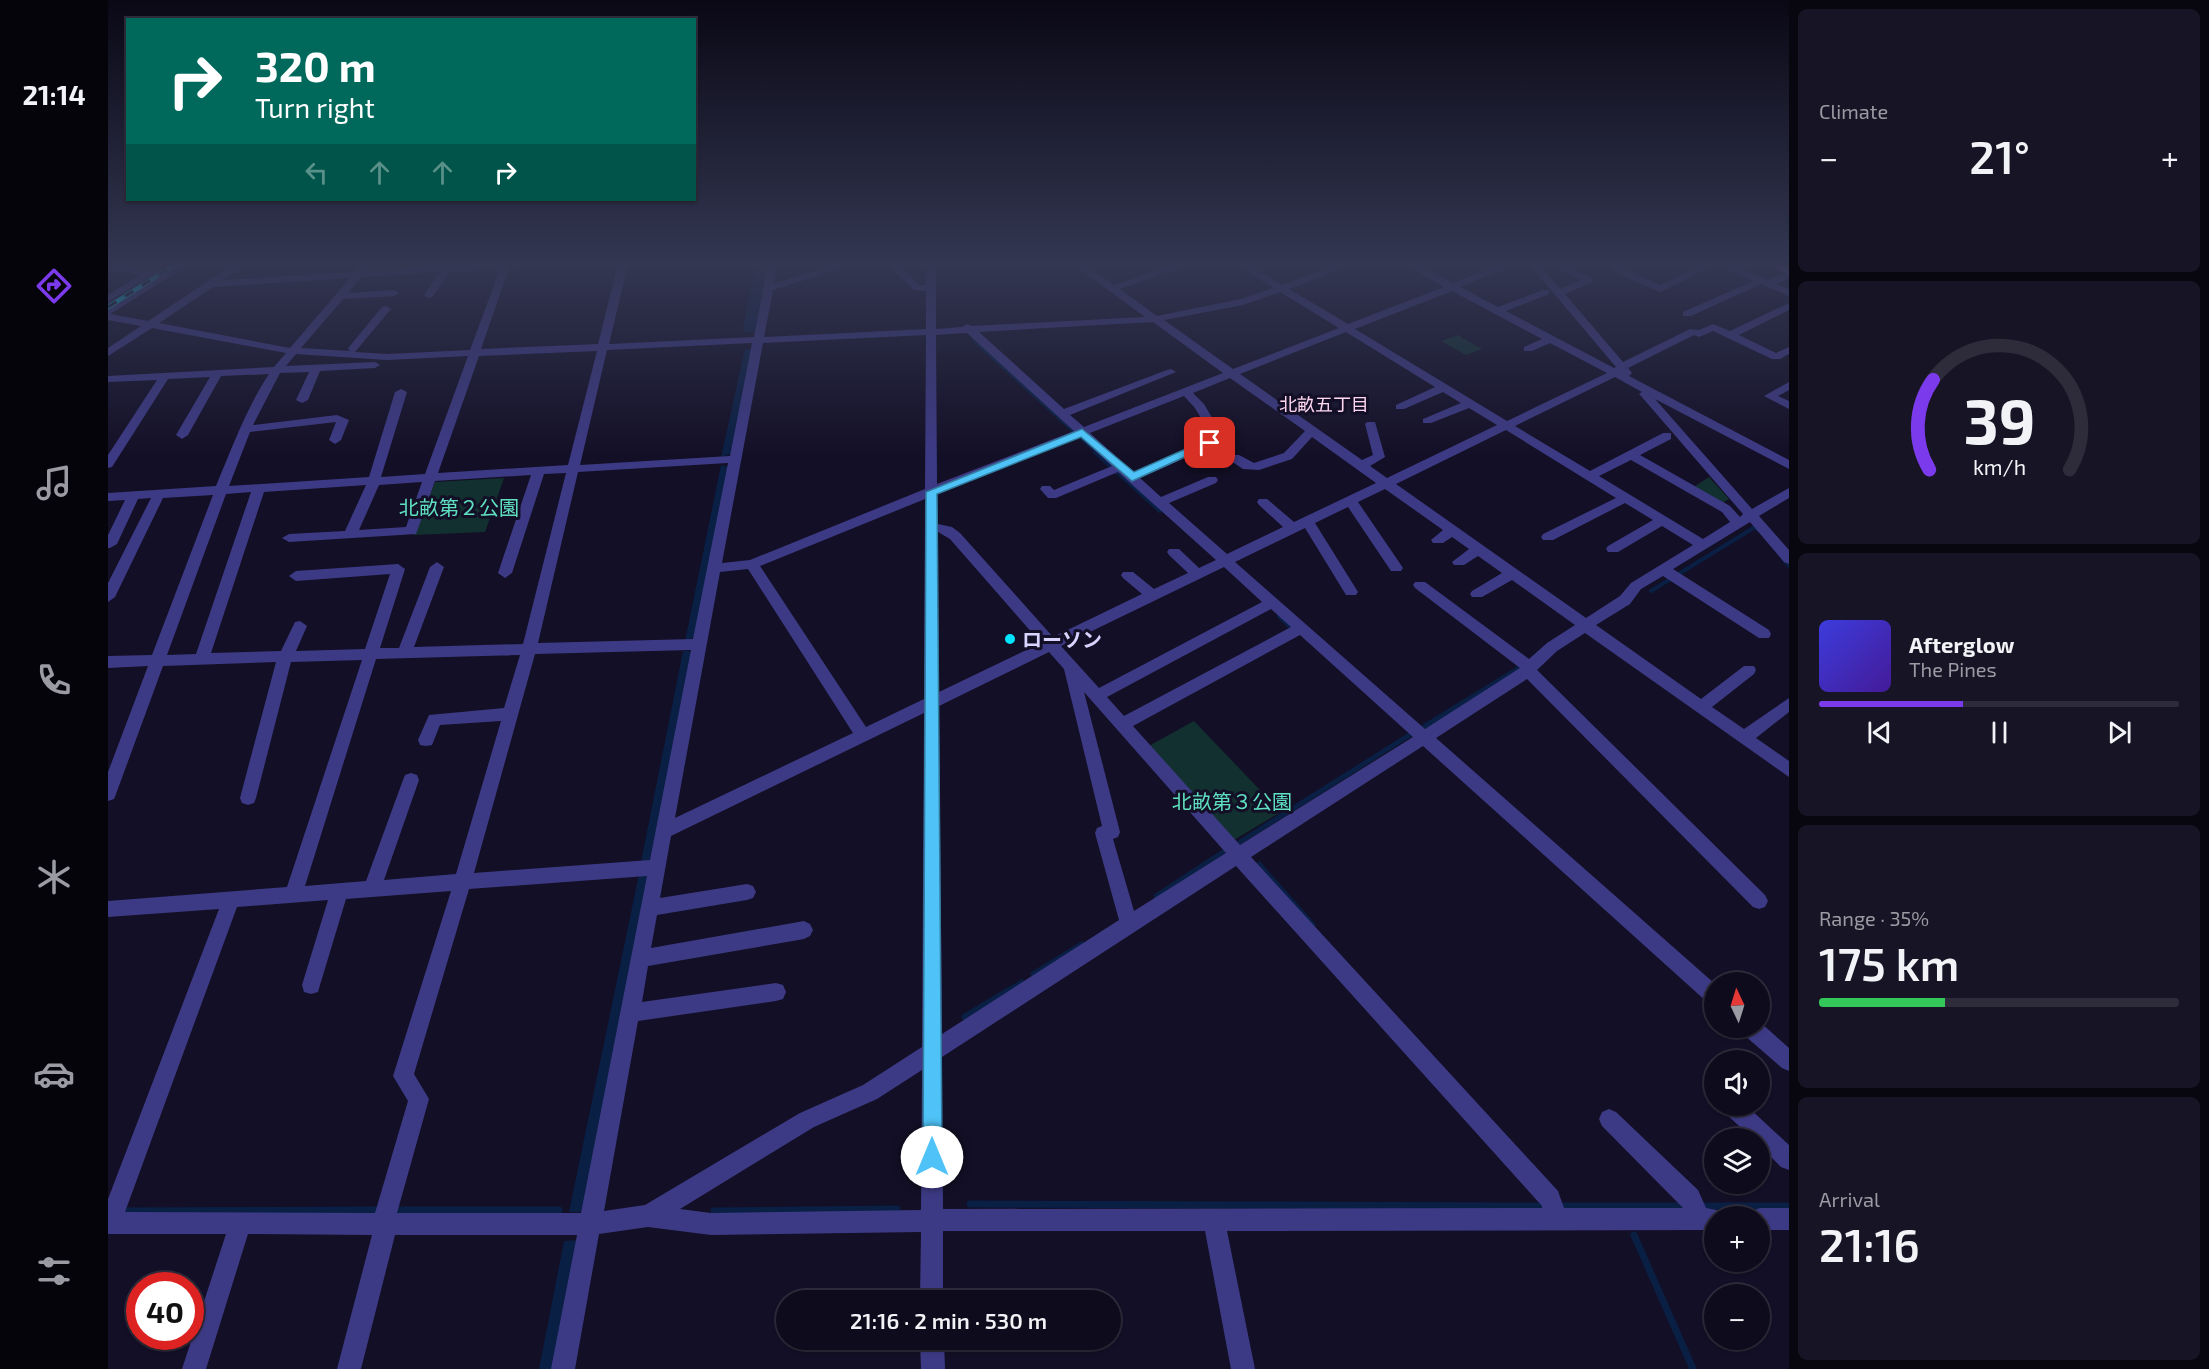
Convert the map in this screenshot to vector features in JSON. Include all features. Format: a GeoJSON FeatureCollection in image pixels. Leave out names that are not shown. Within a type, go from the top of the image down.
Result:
{"type":"FeatureCollection","features":[{"type":"Feature","properties":{"kind":"street"},"geometry":{"type":"LineString","coordinates":[[108,353],[146,328]]}},
{"type":"Feature","properties":{"kind":"street"},"geometry":{"type":"LineString","coordinates":[[187,328],[295,348],[387,357],[477,350],[951,328]]}},
{"type":"Feature","properties":{"kind":"street"},"geometry":{"type":"LineString","coordinates":[[108,794],[245,429],[262,393],[276,371],[312,328]]}},
{"type":"Feature","properties":{"kind":"street"},"geometry":{"type":"LineString","coordinates":[[353,349],[370,328]]}},
{"type":"Feature","properties":{"kind":"street"},"geometry":{"type":"LineString","coordinates":[[289,538],[411,531],[485,328]]}},
{"type":"Feature","properties":{"kind":"street"},"geometry":{"type":"LineString","coordinates":[[348,1369],[382,1246],[386,1215],[419,1099],[403,1076],[463,880],[529,649],[607,328]]}},
{"type":"Feature","properties":{"kind":"street"},"geometry":{"type":"LineString","coordinates":[[563,1369],[580,1224],[629,1013],[649,908],[649,867],[663,832],[693,644],[714,568],[729,459],[761,328]]}},
{"type":"Feature","properties":{"kind":"street"},"geometry":{"type":"LineString","coordinates":[[968,328],[1062,414],[1079,434],[1116,468],[1132,477],[1704,986]]}},
{"type":"Feature","properties":{"kind":"street"},"geometry":{"type":"LineString","coordinates":[[1168,328],[1789,770]]}},
{"type":"Feature","properties":{"kind":"street"},"geometry":{"type":"LineString","coordinates":[[714,568],[752,564],[1346,328],[1703,545]]}},
{"type":"Feature","properties":{"kind":"street"},"geometry":{"type":"LineString","coordinates":[[1529,328],[1625,375],[1789,465]]}},
{"type":"Feature","properties":{"kind":"street"},"geometry":{"type":"LineString","coordinates":[[1587,328],[1744,519],[1789,559]]}},
{"type":"Feature","properties":{"kind":"street"},"geometry":{"type":"LineString","coordinates":[[663,832],[1505,424],[1625,375],[1694,331],[1699,334],[1711,328]]}},
{"type":"Feature","properties":{"kind":"street"},"geometry":{"type":"LineString","coordinates":[[1715,328],[1776,357],[1789,350]]}},
{"type":"Feature","properties":{"kind":"street"},"geometry":{"type":"LineString","coordinates":[[1731,335],[1745,328]]}},
{"type":"Feature","properties":{"kind":"street"},"geometry":{"type":"LineString","coordinates":[[931,329],[932,1290]]}},
{"type":"Feature","properties":{"kind":"street"},"geometry":{"type":"LineString","coordinates":[[1528,349],[1550,339]]}},
{"type":"Feature","properties":{"kind":"street"},"geometry":{"type":"LineString","coordinates":[[295,348],[477,350]]}},
{"type":"Feature","properties":{"kind":"street"},"geometry":{"type":"LineString","coordinates":[[108,379],[374,366],[387,357]]}},
{"type":"Feature","properties":{"kind":"street"},"geometry":{"type":"LineString","coordinates":[[302,400],[316,369]]}},
{"type":"Feature","properties":{"kind":"street"},"geometry":{"type":"LineString","coordinates":[[1062,414],[1171,372]]}},
{"type":"Feature","properties":{"kind":"street"},"geometry":{"type":"LineString","coordinates":[[182,435],[217,374]]}},
{"type":"Feature","properties":{"kind":"street"},"geometry":{"type":"LineString","coordinates":[[108,464],[165,376]]}},
{"type":"Feature","properties":{"kind":"street"},"geometry":{"type":"LineString","coordinates":[[1789,386],[1770,396],[1789,406]]}},
{"type":"Feature","properties":{"kind":"street"},"geometry":{"type":"LineString","coordinates":[[1400,407],[1444,387]]}},
{"type":"Feature","properties":{"kind":"street"},"geometry":{"type":"LineString","coordinates":[[1185,391],[1200,406],[1208,421]]}},
{"type":"Feature","properties":{"kind":"street"},"geometry":{"type":"LineString","coordinates":[[350,535],[373,483],[401,392]]}},
{"type":"Feature","properties":{"kind":"street"},"geometry":{"type":"LineString","coordinates":[[1427,421],[1470,403]]}},
{"type":"Feature","properties":{"kind":"street"},"geometry":{"type":"LineString","coordinates":[[245,429],[337,418],[343,420],[335,440]]}},
{"type":"Feature","properties":{"kind":"street"},"geometry":{"type":"LineString","coordinates":[[1361,465],[1379,457],[1371,424]]}},
{"type":"Feature","properties":{"kind":"street"},"geometry":{"type":"LineString","coordinates":[[1235,458],[1247,466],[1256,467],[1288,456],[1312,430]]}},
{"type":"Feature","properties":{"kind":"street"},"geometry":{"type":"LineString","coordinates":[[1590,476],[1667,436]]}},
{"type":"Feature","properties":{"kind":"street"},"geometry":{"type":"LineString","coordinates":[[1132,477],[1210,443],[1231,441]]}},
{"type":"Feature","properties":{"kind":"street"},"geometry":{"type":"LineString","coordinates":[[1632,455],[1744,519]]}},
{"type":"Feature","properties":{"kind":"street"},"geometry":{"type":"LineString","coordinates":[[108,497],[373,483],[729,459]]}},
{"type":"Feature","properties":{"kind":"street"},"geometry":{"type":"LineString","coordinates":[[1046,489],[1052,495],[1116,468]]}},
{"type":"Feature","properties":{"kind":"street"},"geometry":{"type":"LineString","coordinates":[[505,573],[539,471]]}},
{"type":"Feature","properties":{"kind":"street"},"geometry":{"type":"LineString","coordinates":[[1160,502],[1212,480]]}},
{"type":"Feature","properties":{"kind":"street"},"geometry":{"type":"LineString","coordinates":[[201,660],[259,488]]}},
{"type":"Feature","properties":{"kind":"street"},"geometry":{"type":"LineString","coordinates":[[648,1216],[807,1120],[870,1092],[1129,924],[1517,679],[1552,647],[1625,600],[1636,586],[1789,492]]}},
{"type":"Feature","properties":{"kind":"street"},"geometry":{"type":"LineString","coordinates":[[108,597],[159,494]]}},
{"type":"Feature","properties":{"kind":"street"},"geometry":{"type":"LineString","coordinates":[[110,544],[133,496]]}},
{"type":"Feature","properties":{"kind":"street"},"geometry":{"type":"LineString","coordinates":[[1548,537],[1626,498]]}},
{"type":"Feature","properties":{"kind":"street"},"geometry":{"type":"LineString","coordinates":[[1350,500],[1396,568]]}},
{"type":"Feature","properties":{"kind":"street"},"geometry":{"type":"LineString","coordinates":[[1263,502],[1292,528]]}},
{"type":"Feature","properties":{"kind":"street"},"geometry":{"type":"LineString","coordinates":[[1307,520],[1351,592]]}},
{"type":"Feature","properties":{"kind":"street"},"geometry":{"type":"LineString","coordinates":[[1613,549],[1663,520]]}},
{"type":"Feature","properties":{"kind":"street"},"geometry":{"type":"LineString","coordinates":[[932,527],[948,530],[955,536],[1554,1209]]}},
{"type":"Feature","properties":{"kind":"street"},"geometry":{"type":"LineString","coordinates":[[1438,540],[1453,530]]}},
{"type":"Feature","properties":{"kind":"street"},"geometry":{"type":"LineString","coordinates":[[1460,562],[1479,549]]}},
{"type":"Feature","properties":{"kind":"street"},"geometry":{"type":"LineString","coordinates":[[1174,552],[1197,574]]}},
{"type":"Feature","properties":{"kind":"street"},"geometry":{"type":"LineString","coordinates":[[752,564],[864,736]]}},
{"type":"Feature","properties":{"kind":"street"},"geometry":{"type":"LineString","coordinates":[[404,654],[437,567]]}},
{"type":"Feature","properties":{"kind":"street"},"geometry":{"type":"LineString","coordinates":[[294,893],[398,569],[296,576]]}},
{"type":"Feature","properties":{"kind":"street"},"geometry":{"type":"LineString","coordinates":[[1663,569],[1764,634]]}},
{"type":"Feature","properties":{"kind":"street"},"geometry":{"type":"LineString","coordinates":[[1477,594],[1513,573]]}},
{"type":"Feature","properties":{"kind":"street"},"geometry":{"type":"LineString","coordinates":[[1128,575],[1152,596]]}},
{"type":"Feature","properties":{"kind":"street"},"geometry":{"type":"LineString","coordinates":[[1420,585],[1529,669],[1759,901]]}},
{"type":"Feature","properties":{"kind":"street"},"geometry":{"type":"LineString","coordinates":[[1097,696],[1273,602]]}},
{"type":"Feature","properties":{"kind":"street"},"geometry":{"type":"LineString","coordinates":[[248,798],[285,658],[300,626]]}},
{"type":"Feature","properties":{"kind":"street"},"geometry":{"type":"LineString","coordinates":[[1122,725],[1301,628]]}},
{"type":"Feature","properties":{"kind":"street"},"geometry":{"type":"LineString","coordinates":[[108,662],[370,656],[693,644]]}},
{"type":"Feature","properties":{"kind":"street"},"geometry":{"type":"LineString","coordinates":[[1070,666],[1112,832],[1103,833],[1129,924]]}},
{"type":"Feature","properties":{"kind":"street"},"geometry":{"type":"LineString","coordinates":[[1701,707],[1749,670]]}},
{"type":"Feature","properties":{"kind":"street"},"geometry":{"type":"LineString","coordinates":[[1744,738],[1789,704]]}},
{"type":"Feature","properties":{"kind":"street"},"geometry":{"type":"LineString","coordinates":[[426,740],[434,719],[510,714]]}},
{"type":"Feature","properties":{"kind":"street"},"geometry":{"type":"LineString","coordinates":[[372,887],[411,780]]}},
{"type":"Feature","properties":{"kind":"street"},"geometry":{"type":"LineString","coordinates":[[108,909],[649,867]]}},
{"type":"Feature","properties":{"kind":"street"},"geometry":{"type":"LineString","coordinates":[[311,985],[340,890]]}},
{"type":"Feature","properties":{"kind":"street"},"geometry":{"type":"LineString","coordinates":[[649,908],[747,892]]}},
{"type":"Feature","properties":{"kind":"street"},"geometry":{"type":"LineString","coordinates":[[232,898],[112,1217],[241,1223],[386,1215],[580,1224],[648,1216],[711,1224],[1214,1220],[1554,1209],[1622,1220],[1700,1211]]}},
{"type":"Feature","properties":{"kind":"street"},"geometry":{"type":"LineString","coordinates":[[639,959],[804,930]]}},
{"type":"Feature","properties":{"kind":"street"},"geometry":{"type":"LineString","coordinates":[[629,1013],[776,992]]}},
{"type":"Feature","properties":{"kind":"street"},"geometry":{"type":"LineString","coordinates":[[1763,1038],[1789,1061]]}},
{"type":"Feature","properties":{"kind":"street"},"geometry":{"type":"LineString","coordinates":[[1743,1116],[1789,1159]]}},
{"type":"Feature","properties":{"kind":"street"},"geometry":{"type":"LineString","coordinates":[[1609,1119],[1700,1211]]}},
{"type":"Feature","properties":{"kind":"street"},"geometry":{"type":"LineString","coordinates":[[1770,1219],[1789,1219]]}},
{"type":"Feature","properties":{"kind":"street"},"geometry":{"type":"LineString","coordinates":[[1214,1220],[1243,1369]]}},
{"type":"Feature","properties":{"kind":"street"},"geometry":{"type":"LineString","coordinates":[[194,1369],[241,1223]]}},
{"type":"Feature","properties":{"kind":"street"},"geometry":{"type":"LineString","coordinates":[[933,1350],[933,1369]]}},
{"type":"Feature","properties":{"kind":"green space"},"geometry":{"type":"Polygon","coordinates":[[[1458,335],[1482,349],[1466,355],[1441,341],[1458,335]]]}},
{"type":"Feature","properties":{"kind":"green space"},"geometry":{"type":"Polygon","coordinates":[[[1709,477],[1729,499],[1722,503],[1694,487],[1709,477]]]}},
{"type":"Feature","properties":{"kind":"green space","name":"北畝第２公園"},"geometry":{"type":"Polygon","coordinates":[[[504,478],[485,532],[413,535],[435,482],[504,478]]]}},
{"type":"Feature","properties":{"kind":"green space","name":"北畝第３公園"},"geometry":{"type":"Polygon","coordinates":[[[1194,721],[1281,812],[1234,840],[1147,747],[1194,721]]]}},
{"type":"Feature","properties":{"kind":"water"},"geometry":{"type":"Polygon","coordinates":[[[745,349],[752,349],[731,454],[721,457],[745,349]]]}},
{"type":"Feature","properties":{"kind":"water"},"geometry":{"type":"Polygon","coordinates":[[[721,465],[729,467],[696,637],[685,641],[721,465]]]}},
{"type":"Feature","properties":{"kind":"water"},"geometry":{"type":"Polygon","coordinates":[[[683,651],[689,651],[693,655],[655,856],[648,862],[641,862],[683,651]]]}},
{"type":"Feature","properties":{"kind":"water"},"geometry":{"type":"Polygon","coordinates":[[[639,874],[645,874],[649,878],[586,1208],[580,1212],[569,1212],[639,874]]]}},
{"type":"Feature","properties":{"kind":"water"},"geometry":{"type":"Polygon","coordinates":[[[577,1240],[556,1369],[539,1369],[564,1241],[577,1240]]]}},
{"type":"Feature","properties":{"kind":"waterway"},"geometry":{"type":"LineString","coordinates":[[974,341],[1097,453]]}},
{"type":"Feature","properties":{"kind":"waterway"},"geometry":{"type":"LineString","coordinates":[[1095,452],[1160,511]]}},
{"type":"Feature","properties":{"kind":"waterway"},"geometry":{"type":"LineString","coordinates":[[1651,591],[1755,527],[1758,530]]}},
{"type":"Feature","properties":{"kind":"waterway"},"geometry":{"type":"LineString","coordinates":[[1783,559],[1789,566]]}},
{"type":"Feature","properties":{"kind":"waterway"},"geometry":{"type":"LineString","coordinates":[[1279,616],[1290,627]]}},
{"type":"Feature","properties":{"kind":"waterway"},"geometry":{"type":"LineString","coordinates":[[1481,691],[1520,667]]}},
{"type":"Feature","properties":{"kind":"waterway"},"geometry":{"type":"LineString","coordinates":[[1425,726],[1484,690]]}},
{"type":"Feature","properties":{"kind":"waterway"},"geometry":{"type":"LineString","coordinates":[[1240,842],[1411,734]]}},
{"type":"Feature","properties":{"kind":"waterway"},"geometry":{"type":"LineString","coordinates":[[1156,896],[1223,852]]}},
{"type":"Feature","properties":{"kind":"waterway"},"geometry":{"type":"LineString","coordinates":[[1259,864],[1313,925]]}},
{"type":"Feature","properties":{"kind":"waterway"},"geometry":{"type":"LineString","coordinates":[[1033,974],[1082,944]]}},
{"type":"Feature","properties":{"kind":"waterway"},"geometry":{"type":"LineString","coordinates":[[1007,991],[1022,982]]}},
{"type":"Feature","properties":{"kind":"waterway"},"geometry":{"type":"LineString","coordinates":[[965,1017],[1010,990]]}},
{"type":"Feature","properties":{"kind":"waterway"},"geometry":{"type":"LineString","coordinates":[[970,1204],[1546,1206]]}},
{"type":"Feature","properties":{"kind":"waterway"},"geometry":{"type":"LineString","coordinates":[[1558,1206],[1687,1206]]}},
{"type":"Feature","properties":{"kind":"waterway"},"geometry":{"type":"LineString","coordinates":[[1702,1206],[1789,1206]]}},
{"type":"Feature","properties":{"kind":"waterway"},"geometry":{"type":"LineString","coordinates":[[714,1211],[897,1209]]}},
{"type":"Feature","properties":{"kind":"waterway"},"geometry":{"type":"LineString","coordinates":[[108,1211],[381,1210]]}},
{"type":"Feature","properties":{"kind":"waterway"},"geometry":{"type":"LineString","coordinates":[[393,1210],[559,1210]]}},
{"type":"Feature","properties":{"kind":"waterway"},"geometry":{"type":"LineString","coordinates":[[1634,1235],[1693,1369]]}},
{"type":"Feature","properties":{"kind":"place","name":"ローソン"},"geometry":{"type":"Point","coordinates":[1010,639]}},
{"type":"Feature","properties":{"kind":"district","name":"北畝五丁目"},"geometry":{"type":"Point","coordinates":[1324,404]}},
{"type":"Feature","properties":{"kind":"route"},"geometry":{"type":"LineString","coordinates":[[932,1157],[932,492],[1082,432],[1132,477],[1210,443]]}}]}
